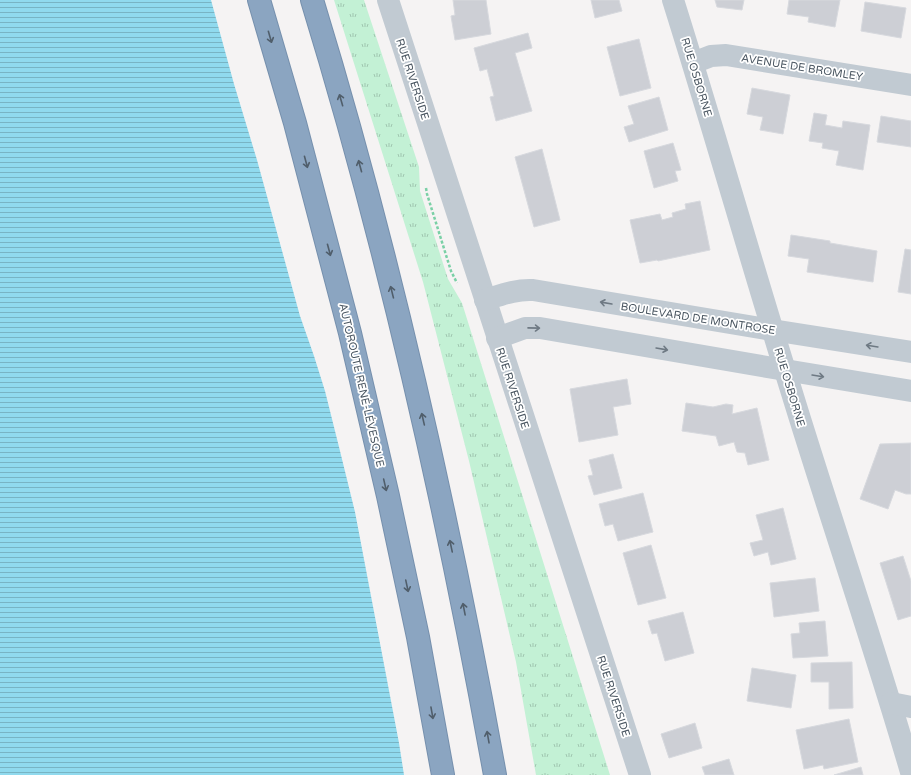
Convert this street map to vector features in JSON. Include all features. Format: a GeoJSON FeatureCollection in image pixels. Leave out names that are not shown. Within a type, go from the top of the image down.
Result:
{"type":"FeatureCollection","features":[{"type":"Feature","properties":{"kind":"highway","name":"AUTOROUTE RENÉ-LÉVESQUE"},"geometry":{"type":"LineString","coordinates":[[259,0],[295,123],[352,340],[388,496],[416,629],[443,775]]}},
{"type":"Feature","properties":{"kind":"highway"},"geometry":{"type":"LineString","coordinates":[[312,0],[352,138],[387,269],[415,386],[453,554],[483,705],[495,775]]}},
{"type":"Feature","properties":{"kind":"street","name":"RUE RIVERSIDE"},"geometry":{"type":"LineString","coordinates":[[388,0],[640,775]]}},
{"type":"Feature","properties":{"kind":"street","name":"RUE OSBORNE"},"geometry":{"type":"LineString","coordinates":[[673,0],[772,330],[901,705],[911,772]]}},
{"type":"Feature","properties":{"kind":"street","name":"AVENUE DE BROMLEY"},"geometry":{"type":"LineString","coordinates":[[693,63],[711,56],[726,55],[911,85]]}},
{"type":"Feature","properties":{"kind":"street","name":"BOULEVARD DE MONTROSE"},"geometry":{"type":"LineString","coordinates":[[485,300],[512,291],[533,290],[911,352]]}},
{"type":"Feature","properties":{"kind":"street"},"geometry":{"type":"LineString","coordinates":[[497,338],[525,328],[540,328],[911,391]]}},
{"type":"Feature","properties":{"kind":"path"},"geometry":{"type":"LineString","coordinates":[[425,186],[451,271],[460,289]]}},
{"type":"Feature","properties":{"kind":"green space"},"geometry":{"type":"Polygon","coordinates":[[[334,0],[364,0],[419,167],[420,191],[448,279],[462,303],[610,775],[536,775],[516,662],[469,461],[423,282],[334,0]]]}},
{"type":"Feature","properties":{"kind":"water"},"geometry":{"type":"Polygon","coordinates":[[[0,0],[211,0],[300,316],[325,391],[340,451],[355,512],[404,775],[0,775],[0,0]]]}},
{"type":"Feature","properties":{"kind":"building"},"geometry":{"type":"Polygon","coordinates":[[[453,0],[486,0],[491,34],[455,40],[451,16],[455,15],[453,0]]]}},
{"type":"Feature","properties":{"kind":"building"},"geometry":{"type":"Polygon","coordinates":[[[591,0],[619,0],[622,11],[595,18],[591,0]]]}},
{"type":"Feature","properties":{"kind":"building"},"geometry":{"type":"Polygon","coordinates":[[[715,0],[744,0],[742,10],[717,7],[715,0]]]}},
{"type":"Feature","properties":{"kind":"building"},"geometry":{"type":"Polygon","coordinates":[[[789,0],[840,0],[835,27],[808,22],[809,17],[787,14],[789,0]]]}},
{"type":"Feature","properties":{"kind":"building"},"geometry":{"type":"Polygon","coordinates":[[[865,2],[906,8],[901,38],[861,31],[865,2]]]}},
{"type":"Feature","properties":{"kind":"building"},"geometry":{"type":"Polygon","coordinates":[[[528,33],[532,48],[515,53],[532,111],[496,121],[490,97],[494,96],[487,69],[480,71],[474,48],[528,33]]]}},
{"type":"Feature","properties":{"kind":"building"},"geometry":{"type":"Polygon","coordinates":[[[639,39],[651,88],[620,96],[607,47],[639,39]]]}},
{"type":"Feature","properties":{"kind":"building"},"geometry":{"type":"Polygon","coordinates":[[[752,88],[790,95],[783,134],[760,130],[763,117],[747,114],[752,88]]]}},
{"type":"Feature","properties":{"kind":"building"},"geometry":{"type":"Polygon","coordinates":[[[659,97],[668,130],[629,142],[624,127],[634,124],[628,106],[659,97]]]}},
{"type":"Feature","properties":{"kind":"building"},"geometry":{"type":"Polygon","coordinates":[[[814,113],[827,115],[825,125],[842,128],[843,121],[870,125],[863,170],[836,165],[839,151],[822,148],[823,143],[809,141],[814,113]]]}},
{"type":"Feature","properties":{"kind":"building"},"geometry":{"type":"Polygon","coordinates":[[[881,116],[911,121],[911,147],[877,142],[881,116]]]}},
{"type":"Feature","properties":{"kind":"building"},"geometry":{"type":"Polygon","coordinates":[[[673,143],[681,170],[675,171],[678,181],[654,188],[644,151],[673,143]]]}},
{"type":"Feature","properties":{"kind":"building"},"geometry":{"type":"Polygon","coordinates":[[[542,149],[560,220],[534,227],[515,157],[542,149]]]}},
{"type":"Feature","properties":{"kind":"building"},"geometry":{"type":"Polygon","coordinates":[[[700,201],[710,250],[658,261],[640,263],[630,220],[660,214],[662,220],[673,217],[672,213],[686,209],[685,204],[700,201]]]}},
{"type":"Feature","properties":{"kind":"building"},"geometry":{"type":"Polygon","coordinates":[[[791,235],[830,241],[830,243],[877,251],[873,282],[807,272],[809,259],[788,256],[791,235]]]}},
{"type":"Feature","properties":{"kind":"building"},"geometry":{"type":"Polygon","coordinates":[[[905,249],[911,250],[911,294],[898,292],[905,249]]]}},
{"type":"Feature","properties":{"kind":"building"},"geometry":{"type":"Polygon","coordinates":[[[627,379],[631,404],[613,407],[618,435],[579,442],[570,389],[627,379]]]}},
{"type":"Feature","properties":{"kind":"building"},"geometry":{"type":"Polygon","coordinates":[[[686,403],[713,407],[726,404],[733,405],[732,414],[757,408],[769,460],[748,465],[745,453],[737,452],[734,442],[719,446],[716,436],[682,431],[686,403]]]}},
{"type":"Feature","properties":{"kind":"building"},"geometry":{"type":"Polygon","coordinates":[[[911,443],[911,494],[906,494],[895,490],[888,509],[860,499],[880,444],[911,443]]]}},
{"type":"Feature","properties":{"kind":"building"},"geometry":{"type":"Polygon","coordinates":[[[613,454],[622,488],[594,495],[588,476],[593,475],[589,460],[613,454]]]}},
{"type":"Feature","properties":{"kind":"building"},"geometry":{"type":"Polygon","coordinates":[[[643,493],[653,532],[618,541],[613,524],[605,526],[599,504],[643,493]]]}},
{"type":"Feature","properties":{"kind":"building"},"geometry":{"type":"Polygon","coordinates":[[[783,508],[796,559],[771,565],[768,552],[754,556],[750,543],[763,540],[756,515],[783,508]]]}},
{"type":"Feature","properties":{"kind":"building"},"geometry":{"type":"Polygon","coordinates":[[[651,545],[666,598],[638,605],[623,553],[651,545]]]}},
{"type":"Feature","properties":{"kind":"building"},"geometry":{"type":"Polygon","coordinates":[[[903,556],[911,581],[911,616],[898,620],[880,563],[903,556]]]}},
{"type":"Feature","properties":{"kind":"building"},"geometry":{"type":"Polygon","coordinates":[[[815,578],[819,611],[774,617],[770,583],[815,578]]]}},
{"type":"Feature","properties":{"kind":"building"},"geometry":{"type":"Polygon","coordinates":[[[683,612],[694,653],[665,661],[657,633],[652,634],[648,621],[683,612]]]}},
{"type":"Feature","properties":{"kind":"building"},"geometry":{"type":"Polygon","coordinates":[[[825,621],[828,656],[793,658],[791,634],[800,633],[799,623],[825,621]]]}},
{"type":"Feature","properties":{"kind":"building"},"geometry":{"type":"Polygon","coordinates":[[[852,662],[853,708],[829,709],[829,682],[811,682],[811,663],[852,662]]]}},
{"type":"Feature","properties":{"kind":"building"},"geometry":{"type":"Polygon","coordinates":[[[752,668],[796,675],[791,708],[747,701],[752,668]]]}},
{"type":"Feature","properties":{"kind":"building"},"geometry":{"type":"Polygon","coordinates":[[[849,719],[858,762],[824,769],[823,765],[804,769],[796,730],[849,719]]]}},
{"type":"Feature","properties":{"kind":"building"},"geometry":{"type":"Polygon","coordinates":[[[695,723],[702,748],[669,758],[661,734],[695,723]]]}},
{"type":"Feature","properties":{"kind":"building"},"geometry":{"type":"Polygon","coordinates":[[[729,759],[734,775],[705,775],[702,767],[729,759]]]}},
{"type":"Feature","properties":{"kind":"building"},"geometry":{"type":"Polygon","coordinates":[[[861,767],[863,775],[834,775],[861,767]]]}}]}
